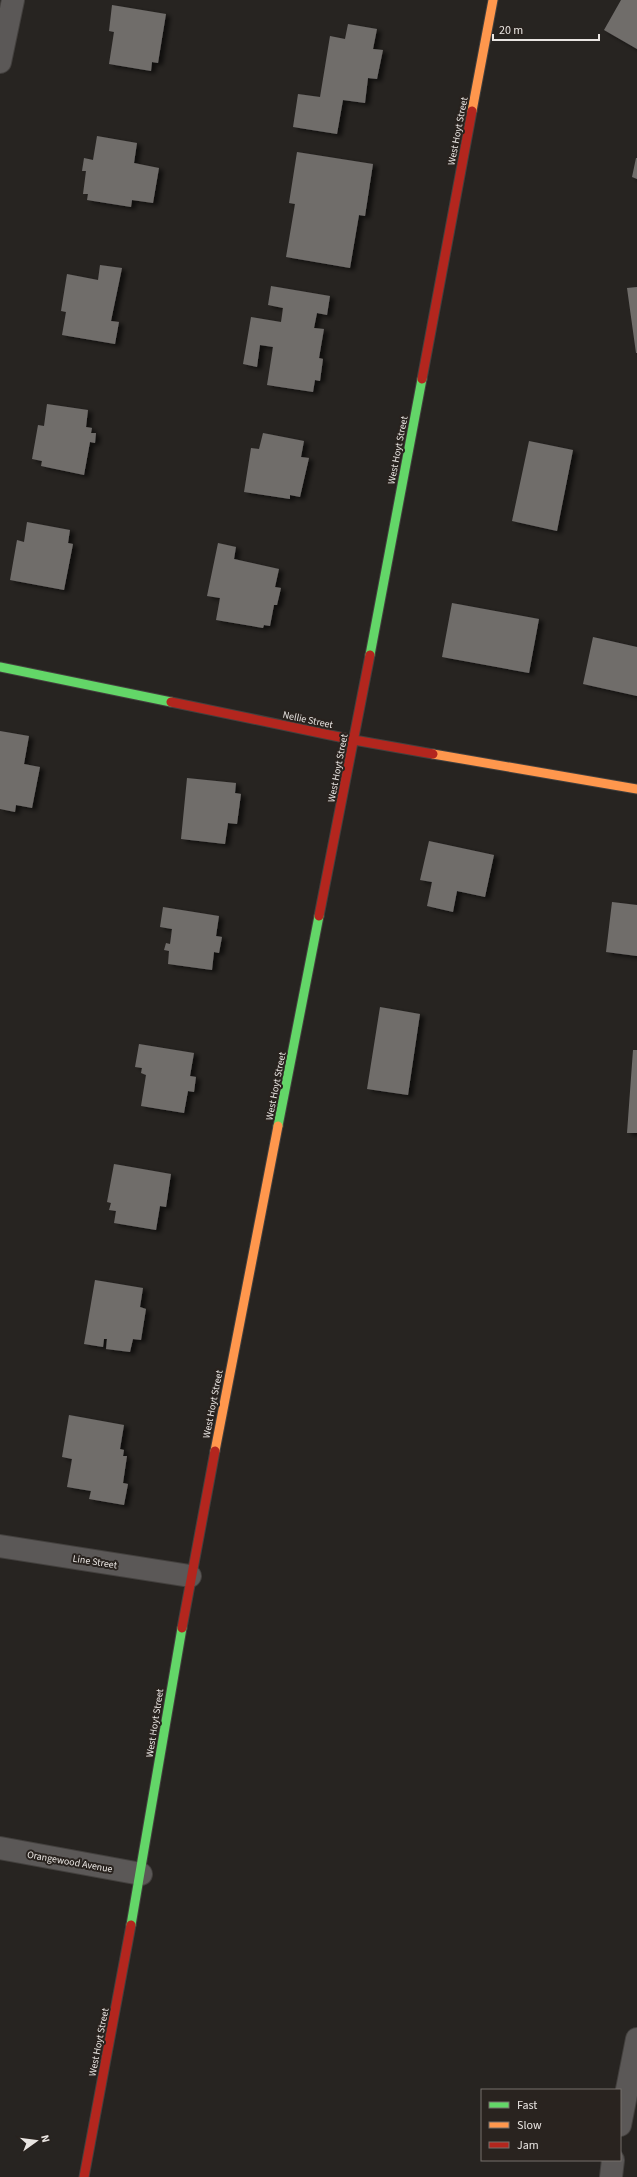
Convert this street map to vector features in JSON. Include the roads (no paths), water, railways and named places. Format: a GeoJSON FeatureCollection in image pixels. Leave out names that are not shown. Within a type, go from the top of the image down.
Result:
{"type":"FeatureCollection","features":[{"type":"Feature","properties":{"kind":"street"},"geometry":{"type":"LineString","coordinates":[[0,62],[13,0]]}},
{"type":"Feature","properties":{"kind":"street","name":"West Hoyt Street"},"geometry":{"type":"LineString","coordinates":[[84,2177],[141,1874],[190,1576],[354,740],[493,0]]}},
{"type":"Feature","properties":{"kind":"street","name":"Nellie Street"},"geometry":{"type":"LineString","coordinates":[[0,667],[354,740],[637,790]]}},
{"type":"Feature","properties":{"kind":"street","name":"Line Street"},"geometry":{"type":"LineString","coordinates":[[0,1546],[190,1576]]}},
{"type":"Feature","properties":{"kind":"street","name":"Orangewood Avenue"},"geometry":{"type":"LineString","coordinates":[[0,1848],[141,1874]]}},
{"type":"Feature","properties":{"kind":"street"},"geometry":{"type":"LineString","coordinates":[[621,2120],[637,2039]]}},
{"type":"Feature","properties":{"kind":"street"},"geometry":{"type":"LineString","coordinates":[[611,2177],[613,2161]]}}]}
